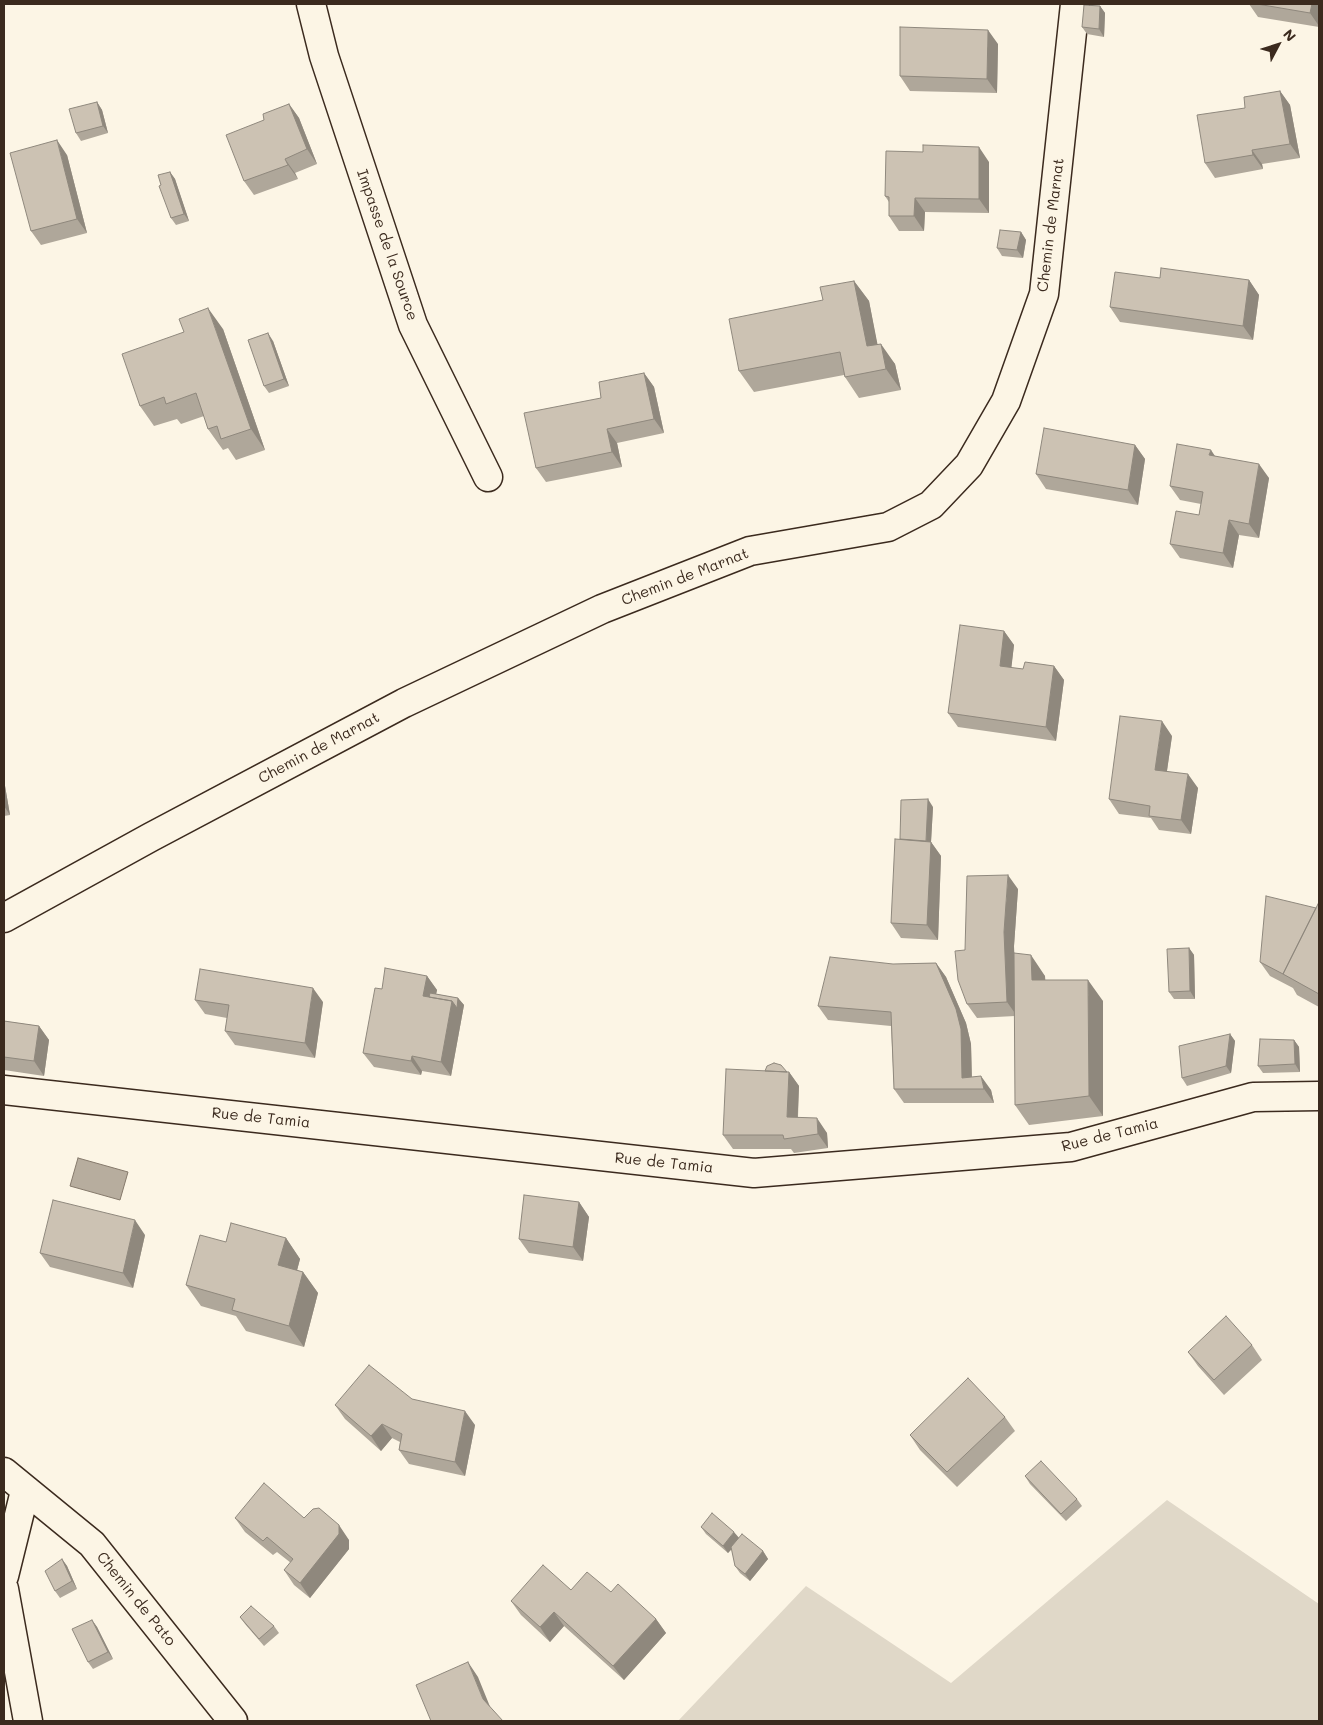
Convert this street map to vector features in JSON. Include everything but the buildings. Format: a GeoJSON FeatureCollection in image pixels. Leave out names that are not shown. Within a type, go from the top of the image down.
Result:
{"type":"FeatureCollection","features":[{"type":"Feature","properties":{"kind":"street","name":"Impasse de la Source"},"geometry":{"type":"LineString","coordinates":[[311,4],[324,56],[413,324],[488,477]]}},
{"type":"Feature","properties":{"kind":"street","name":"Chemin de Marnat"},"geometry":{"type":"LineString","coordinates":[[4,918],[151,837],[404,703],[602,609],[750,551],[888,527],[931,505],[969,465],[1006,401],[1044,294],[1075,4]]}},
{"type":"Feature","properties":{"kind":"street","name":"Rue de Tamia"},"geometry":{"type":"LineString","coordinates":[[4,1090],[754,1174],[1071,1147],[1253,1097],[1319,1096]]}},
{"type":"Feature","properties":{"kind":"street","name":"Chemin de Pato"},"geometry":{"type":"LineString","coordinates":[[4,1472],[92,1544],[233,1721]]}},
{"type":"Feature","properties":{"kind":"street"},"geometry":{"type":"LineString","coordinates":[[4,1576],[25,1491]]}},
{"type":"Feature","properties":{"kind":"street"},"geometry":{"type":"LineString","coordinates":[[4,1589],[28,1721]]}},
{"type":"Feature","properties":{"kind":"shaded area"},"geometry":{"type":"Polygon","coordinates":[[[78,1158],[128,1172],[120,1200],[70,1186],[78,1158]]]}},
{"type":"Feature","properties":{"kind":"shaded area"},"geometry":{"type":"Polygon","coordinates":[[[1167,1500],[1319,1604],[1319,1721],[678,1721],[806,1586],[951,1683],[1167,1500]]]}}]}
